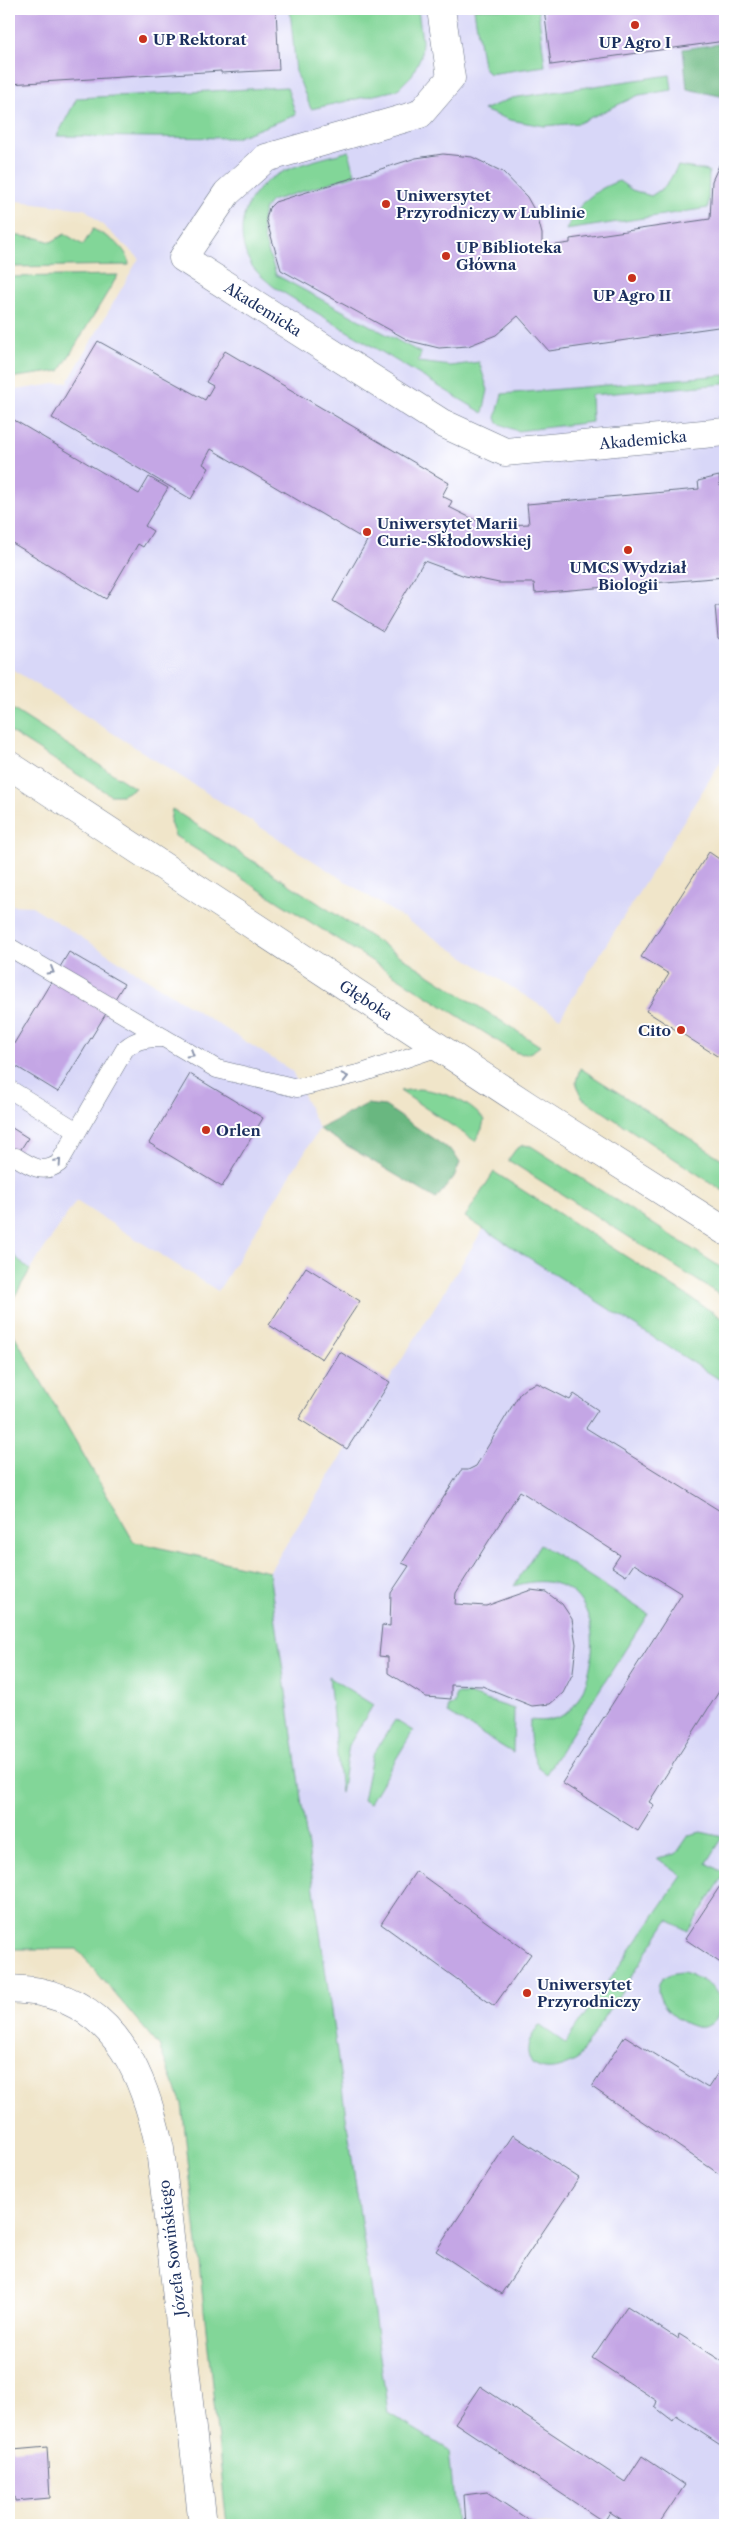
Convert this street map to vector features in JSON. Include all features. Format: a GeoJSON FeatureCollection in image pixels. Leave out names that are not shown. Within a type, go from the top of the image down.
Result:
{"type":"FeatureCollection","features":[{"type":"Feature","properties":{"kind":"street","name":"Akademicka"},"geometry":{"type":"LineString","coordinates":[[441,9],[450,78],[420,114],[266,158],[227,192],[183,258],[442,423],[505,452],[725,432]]}},
{"type":"Feature","properties":{"kind":"street","name":"Głęboka"},"geometry":{"type":"LineString","coordinates":[[9,765],[439,1047],[725,1231]]}},
{"type":"Feature","properties":{"kind":"street","name":"Józefa Sowińskiego"},"geometry":{"type":"LineString","coordinates":[[9,1989],[39,1992],[71,2002],[104,2024],[122,2044],[152,2110],[160,2150],[203,2525]]}},
{"type":"Feature","properties":{"kind":"lane"},"geometry":{"type":"LineString","coordinates":[[9,946],[217,1069],[297,1088],[362,1073],[439,1047]]}},
{"type":"Feature","properties":{"kind":"lane"},"geometry":{"type":"LineString","coordinates":[[16,1157],[30,1166],[43,1170],[53,1168],[59,1163],[125,1049],[133,1042],[145,1038],[164,1038]]}},
{"type":"Feature","properties":{"kind":"lane"},"geometry":{"type":"LineString","coordinates":[[9,1089],[77,1131]]}},
{"type":"Feature","properties":{"kind":"shaded area","name":"Uniwersytet Marii Curie-Skłodowskiej"},"geometry":{"type":"Polygon","coordinates":[[[9,9],[725,9],[725,755],[560,1018],[9,667],[9,391],[68,382],[139,258],[85,209],[9,200],[9,9]]]}},
{"type":"Feature","properties":{"kind":"shaded area"},"geometry":{"type":"Polygon","coordinates":[[[9,905],[32,906],[292,1071],[319,1129],[218,1291],[76,1201],[30,1270],[9,1251],[9,905]]]}},
{"type":"Feature","properties":{"kind":"shaded area","name":"Uniwersytet Przyrodniczy"},"geometry":{"type":"Polygon","coordinates":[[[484,1228],[725,1383],[725,2525],[332,2525],[449,2450],[388,2414],[269,1572],[484,1228]]]}},
{"type":"Feature","properties":{"kind":"green space"},"geometry":{"type":"Polygon","coordinates":[[[290,9],[418,9],[422,41],[421,56],[412,75],[397,90],[311,109],[296,72],[290,9]]]}},
{"type":"Feature","properties":{"kind":"green space"},"geometry":{"type":"Polygon","coordinates":[[[474,9],[538,9],[545,66],[489,74],[483,66],[474,9]]]}},
{"type":"Feature","properties":{"kind":"green space"},"geometry":{"type":"Polygon","coordinates":[[[725,43],[725,97],[687,89],[683,49],[725,43]]]}},
{"type":"Feature","properties":{"kind":"green space"},"geometry":{"type":"Polygon","coordinates":[[[670,75],[672,90],[639,95],[579,123],[544,126],[510,120],[483,110],[512,98],[670,75]]]}},
{"type":"Feature","properties":{"kind":"green space"},"geometry":{"type":"Polygon","coordinates":[[[287,87],[296,115],[235,138],[57,136],[77,98],[287,87]]]}},
{"type":"Feature","properties":{"kind":"green space"},"geometry":{"type":"Polygon","coordinates":[[[349,151],[355,175],[271,201],[265,208],[262,217],[262,227],[276,275],[421,353],[418,362],[451,366],[479,362],[488,390],[483,413],[274,287],[252,266],[246,254],[242,228],[244,215],[256,192],[265,183],[285,171],[349,151]]]}},
{"type":"Feature","properties":{"kind":"green space"},"geometry":{"type":"Polygon","coordinates":[[[678,166],[709,171],[708,208],[566,230],[575,213],[601,189],[619,181],[632,190],[651,196],[666,186],[678,166]]]}},
{"type":"Feature","properties":{"kind":"green space"},"geometry":{"type":"Polygon","coordinates":[[[93,229],[121,247],[128,258],[129,265],[9,267],[9,235],[38,238],[51,242],[65,234],[83,245],[93,229]]]}},
{"type":"Feature","properties":{"kind":"green space"},"geometry":{"type":"Polygon","coordinates":[[[118,275],[60,371],[9,378],[9,277],[118,275]]]}},
{"type":"Feature","properties":{"kind":"green space"},"geometry":{"type":"Polygon","coordinates":[[[725,375],[725,384],[591,395],[592,422],[517,431],[498,423],[496,418],[502,394],[725,375]]]}},
{"type":"Feature","properties":{"kind":"green space"},"geometry":{"type":"Polygon","coordinates":[[[9,707],[135,788],[122,795],[110,795],[9,731],[9,707]]]}},
{"type":"Feature","properties":{"kind":"green space"},"geometry":{"type":"Polygon","coordinates":[[[172,809],[540,1046],[528,1053],[515,1052],[175,836],[170,822],[172,809]]]}},
{"type":"Feature","properties":{"kind":"green space"},"geometry":{"type":"Polygon","coordinates":[[[580,1068],[725,1161],[725,1192],[582,1098],[576,1082],[580,1068]]]}},
{"type":"Feature","properties":{"kind":"green space"},"geometry":{"type":"Polygon","coordinates":[[[419,1089],[437,1092],[454,1098],[478,1113],[484,1120],[482,1129],[475,1141],[400,1091],[419,1089]]]}},
{"type":"Feature","properties":{"kind":"green space"},"geometry":{"type":"Polygon","coordinates":[[[367,1104],[385,1106],[453,1152],[460,1163],[454,1177],[436,1199],[319,1129],[367,1104]]]}},
{"type":"Feature","properties":{"kind":"green space"},"geometry":{"type":"Polygon","coordinates":[[[523,1145],[531,1146],[725,1270],[725,1298],[508,1160],[516,1149],[523,1145]]]}},
{"type":"Feature","properties":{"kind":"green space"},"geometry":{"type":"Polygon","coordinates":[[[494,1172],[725,1320],[725,1383],[465,1217],[494,1172]]]}},
{"type":"Feature","properties":{"kind":"green space"},"geometry":{"type":"Polygon","coordinates":[[[9,1251],[30,1270],[9,1306],[9,1251]]]}},
{"type":"Feature","properties":{"kind":"green space"},"geometry":{"type":"Polygon","coordinates":[[[9,1326],[134,1542],[269,1572],[388,2413],[449,2450],[456,2525],[227,2525],[182,2104],[159,2046],[77,1949],[9,1949],[9,1326]]]}},
{"type":"Feature","properties":{"kind":"green space"},"geometry":{"type":"Polygon","coordinates":[[[540,1544],[648,1614],[546,1774],[541,1770],[534,1757],[530,1734],[530,1720],[541,1721],[556,1718],[566,1713],[574,1705],[584,1688],[588,1675],[592,1642],[590,1625],[585,1609],[577,1597],[566,1588],[552,1583],[534,1582],[514,1586],[540,1544]]]}},
{"type":"Feature","properties":{"kind":"green space"},"geometry":{"type":"Polygon","coordinates":[[[329,1677],[373,1705],[349,1745],[341,1793],[329,1677]]]}},
{"type":"Feature","properties":{"kind":"green space"},"geometry":{"type":"Polygon","coordinates":[[[456,1694],[468,1694],[514,1709],[513,1753],[448,1713],[448,1706],[455,1705],[456,1694]]]}},
{"type":"Feature","properties":{"kind":"green space"},"geometry":{"type":"Polygon","coordinates":[[[395,1720],[413,1731],[369,1804],[363,1800],[372,1756],[395,1720]]]}},
{"type":"Feature","properties":{"kind":"green space"},"geometry":{"type":"Polygon","coordinates":[[[701,1832],[723,1837],[707,1863],[725,1874],[688,1931],[668,1920],[577,2060],[554,2069],[544,2069],[532,2064],[528,2048],[530,2039],[539,2025],[565,2043],[682,1876],[657,1858],[676,1854],[689,1835],[701,1832]]]}},
{"type":"Feature","properties":{"kind":"green space"},"geometry":{"type":"Polygon","coordinates":[[[684,1972],[710,1986],[719,1998],[720,2010],[714,2021],[709,2025],[697,2027],[685,2023],[666,2008],[660,1998],[658,1989],[661,1981],[669,1975],[684,1972]]]}},
{"type":"Feature","properties":{"kind":"building","name":"UP Rektorat"},"geometry":{"type":"Polygon","coordinates":[[[9,9],[276,9],[279,70],[221,73],[221,71],[9,84],[9,9]]]}},
{"type":"Feature","properties":{"kind":"building","name":"UP Agro I"},"geometry":{"type":"Polygon","coordinates":[[[544,9],[725,9],[725,41],[551,65],[544,9]]]}},
{"type":"Feature","properties":{"kind":"building"},"geometry":{"type":"Polygon","coordinates":[[[725,152],[725,326],[549,351],[518,316],[496,335],[468,346],[439,348],[410,341],[281,270],[266,219],[269,208],[275,202],[416,158],[443,154],[472,157],[503,172],[527,197],[537,215],[542,234],[542,247],[570,243],[570,239],[710,219],[712,181],[725,152]]]}},
{"type":"Feature","properties":{"kind":"building"},"geometry":{"type":"Polygon","coordinates":[[[98,341],[205,400],[213,386],[206,382],[225,351],[449,483],[442,496],[452,501],[449,507],[475,520],[506,525],[529,524],[527,504],[699,489],[698,481],[719,476],[720,486],[725,486],[725,577],[535,593],[534,583],[499,583],[465,576],[424,561],[383,631],[333,601],[367,541],[211,449],[203,464],[209,468],[191,499],[52,418],[98,341]]]}},
{"type":"Feature","properties":{"kind":"building"},"geometry":{"type":"Polygon","coordinates":[[[9,417],[139,494],[149,477],[168,488],[145,526],[153,531],[143,547],[138,544],[106,599],[9,541],[9,417]]]}},
{"type":"Feature","properties":{"kind":"building"},"geometry":{"type":"Polygon","coordinates":[[[715,606],[725,606],[725,642],[718,638],[715,606]]]}},
{"type":"Feature","properties":{"kind":"building"},"geometry":{"type":"Polygon","coordinates":[[[709,852],[725,863],[725,1061],[646,1011],[669,974],[641,957],[709,852]]]}},
{"type":"Feature","properties":{"kind":"building"},"geometry":{"type":"Polygon","coordinates":[[[69,952],[124,984],[58,1092],[9,1062],[9,1052],[69,952]]]}},
{"type":"Feature","properties":{"kind":"building","name":"Orlen"},"geometry":{"type":"Polygon","coordinates":[[[190,1074],[263,1118],[222,1187],[149,1143],[190,1074]]]}},
{"type":"Feature","properties":{"kind":"building"},"geometry":{"type":"Polygon","coordinates":[[[9,1126],[28,1138],[9,1168],[9,1126]]]}},
{"type":"Feature","properties":{"kind":"building"},"geometry":{"type":"Polygon","coordinates":[[[306,1267],[360,1301],[322,1359],[269,1325],[306,1267]]]}},
{"type":"Feature","properties":{"kind":"building"},"geometry":{"type":"Polygon","coordinates":[[[340,1352],[390,1382],[347,1449],[299,1419],[340,1352]]]}},
{"type":"Feature","properties":{"kind":"building"},"geometry":{"type":"Polygon","coordinates":[[[537,1383],[570,1400],[574,1394],[598,1410],[586,1428],[725,1514],[725,1682],[649,1802],[654,1805],[638,1831],[562,1783],[682,1594],[634,1564],[626,1576],[612,1567],[620,1555],[520,1491],[456,1593],[455,1604],[486,1606],[531,1590],[546,1592],[562,1604],[572,1619],[576,1644],[573,1673],[563,1693],[550,1704],[532,1706],[482,1686],[451,1685],[451,1699],[426,1697],[388,1673],[388,1657],[379,1656],[382,1625],[390,1626],[391,1593],[409,1566],[402,1563],[461,1470],[468,1470],[476,1466],[520,1393],[527,1387],[537,1383]]]}},
{"type":"Feature","properties":{"kind":"building"},"geometry":{"type":"Polygon","coordinates":[[[416,1871],[531,1954],[494,2006],[381,1924],[416,1871]]]}},
{"type":"Feature","properties":{"kind":"building"},"geometry":{"type":"Polygon","coordinates":[[[720,1886],[725,1890],[725,1966],[685,1939],[720,1886]]]}},
{"type":"Feature","properties":{"kind":"building"},"geometry":{"type":"Polygon","coordinates":[[[625,2036],[708,2088],[725,2062],[725,2178],[592,2087],[625,2036]]]}},
{"type":"Feature","properties":{"kind":"building"},"geometry":{"type":"Polygon","coordinates":[[[513,2135],[579,2178],[501,2294],[436,2251],[513,2135]]]}},
{"type":"Feature","properties":{"kind":"building"},"geometry":{"type":"Polygon","coordinates":[[[627,2306],[678,2339],[679,2334],[725,2363],[725,2448],[676,2416],[673,2421],[655,2407],[657,2401],[592,2358],[627,2306]]]}},
{"type":"Feature","properties":{"kind":"building"},"geometry":{"type":"Polygon","coordinates":[[[480,2386],[625,2482],[642,2456],[685,2485],[658,2525],[630,2525],[610,2512],[604,2522],[455,2423],[480,2386]]]}},
{"type":"Feature","properties":{"kind":"building"},"geometry":{"type":"Polygon","coordinates":[[[9,2442],[12,2442],[13,2450],[47,2447],[50,2498],[15,2501],[15,2497],[9,2498],[9,2442]]]}},
{"type":"Feature","properties":{"kind":"building"},"geometry":{"type":"Polygon","coordinates":[[[487,2492],[536,2525],[466,2525],[464,2495],[487,2492]]]}},
{"type":"Feature","properties":{"kind":"place","name":"UP Agro I"},"geometry":{"type":"Point","coordinates":[635,25]}},
{"type":"Feature","properties":{"kind":"place","name":"UP Rektorat"},"geometry":{"type":"Point","coordinates":[143,39]}},
{"type":"Feature","properties":{"kind":"place","name":"Uniwersytet Przyrodniczy w Lublinie"},"geometry":{"type":"Point","coordinates":[386,204]}},
{"type":"Feature","properties":{"kind":"place","name":"UP Biblioteka Główna"},"geometry":{"type":"Point","coordinates":[446,256]}},
{"type":"Feature","properties":{"kind":"place","name":"UP Agro II"},"geometry":{"type":"Point","coordinates":[632,278]}},
{"type":"Feature","properties":{"kind":"place","name":"Uniwersytet Marii Curie-Skłodowskiej"},"geometry":{"type":"Point","coordinates":[367,532]}},
{"type":"Feature","properties":{"kind":"place","name":"UMCS Wydział Biologii"},"geometry":{"type":"Point","coordinates":[628,550]}},
{"type":"Feature","properties":{"kind":"place","name":"Cito"},"geometry":{"type":"Point","coordinates":[681,1030]}},
{"type":"Feature","properties":{"kind":"place","name":"Orlen"},"geometry":{"type":"Point","coordinates":[206,1130]}},
{"type":"Feature","properties":{"kind":"place","name":"Uniwersytet Przyrodniczy"},"geometry":{"type":"Point","coordinates":[527,1993]}}]}
